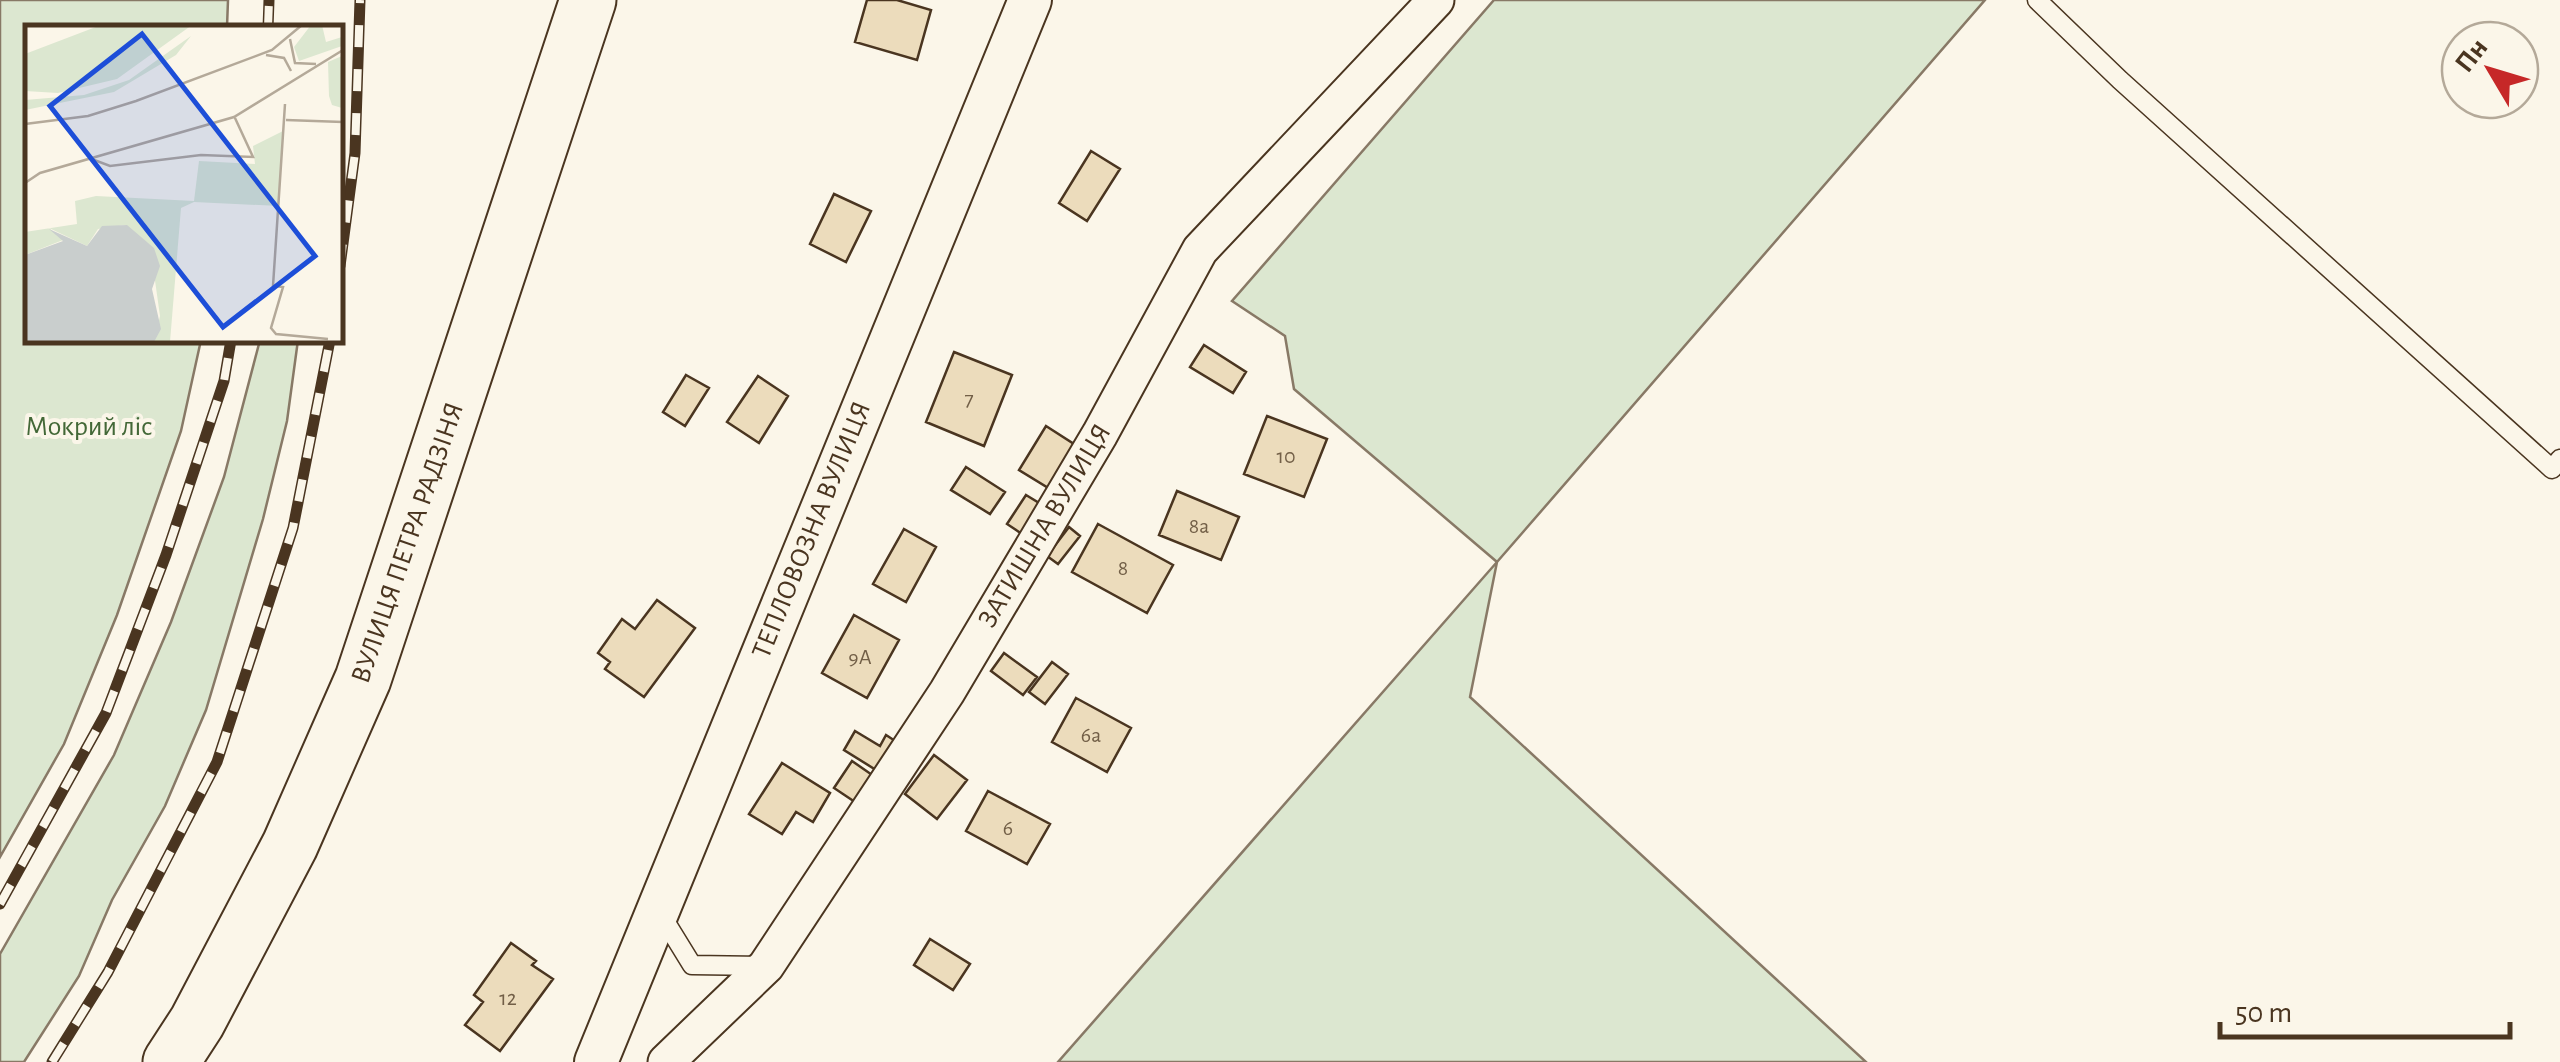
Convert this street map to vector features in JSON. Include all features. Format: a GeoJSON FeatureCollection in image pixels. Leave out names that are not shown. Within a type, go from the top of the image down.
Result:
{"type":"FeatureCollection","features":[{"type":"Feature","properties":{"kind":"main road","name":"ВУЛИЦЯ ПЕТРА РАДЗІНЯ"},"geometry":{"type":"LineString","coordinates":[[171,1062],[290,845],[363,680],[588,0]]}},
{"type":"Feature","properties":{"kind":"street","name":"ТЕПЛОВОЗНА ВУЛИЦЯ"},"geometry":{"type":"LineString","coordinates":[[596,1062],[1030,0]]}},
{"type":"Feature","properties":{"kind":"street","name":"ЗАТИШНА ВУЛИЦЯ"},"geometry":{"type":"LineString","coordinates":[[666,1062],[766,966],[947,692],[1100,434],[1200,250],[1436,0]]}},
{"type":"Feature","properties":{"kind":"lane"},"geometry":{"type":"LineString","coordinates":[[2036,0],[2552,469],[2560,460]]}},
{"type":"Feature","properties":{"kind":"lane"},"geometry":{"type":"LineString","coordinates":[[658,910],[692,965],[766,966]]}},
{"type":"Feature","properties":{"kind":"green space","name":"Мокрий ліс"},"geometry":{"type":"Polygon","coordinates":[[[0,0],[228,0],[227,25],[25,25],[25,342],[201,342],[181,431],[117,615],[64,744],[0,857],[0,0]]]}},
{"type":"Feature","properties":{"kind":"green space"},"geometry":{"type":"Polygon","coordinates":[[[1494,0],[1985,0],[1497,562],[1294,389],[1285,336],[1232,301],[1494,0]]]}},
{"type":"Feature","properties":{"kind":"green space"},"geometry":{"type":"Polygon","coordinates":[[[259,342],[298,342],[287,421],[263,519],[206,710],[165,806],[112,900],[79,976],[24,1062],[0,1062],[0,954],[114,755],[171,622],[224,477],[259,342]]]}},
{"type":"Feature","properties":{"kind":"green space"},"geometry":{"type":"Polygon","coordinates":[[[1497,562],[1470,697],[1866,1062],[1058,1062],[1497,562]]]}},
{"type":"Feature","properties":{"kind":"building"},"geometry":{"type":"Polygon","coordinates":[[[867,0],[897,0],[931,10],[917,60],[855,42],[867,0]]]}},
{"type":"Feature","properties":{"kind":"building"},"geometry":{"type":"Polygon","coordinates":[[[1091,151],[1120,169],[1087,221],[1059,203],[1091,151]]]}},
{"type":"Feature","properties":{"kind":"building"},"geometry":{"type":"Polygon","coordinates":[[[834,194],[871,211],[846,262],[810,244],[834,194]]]}},
{"type":"Feature","properties":{"kind":"building"},"geometry":{"type":"Polygon","coordinates":[[[1204,345],[1246,372],[1233,393],[1190,367],[1204,345]]]}},
{"type":"Feature","properties":{"kind":"building"},"geometry":{"type":"Polygon","coordinates":[[[954,352],[1012,375],[984,446],[926,422],[954,352]]]}},
{"type":"Feature","properties":{"kind":"building"},"geometry":{"type":"Polygon","coordinates":[[[686,375],[709,388],[685,426],[663,412],[686,375]]]}},
{"type":"Feature","properties":{"kind":"building"},"geometry":{"type":"Polygon","coordinates":[[[758,376],[788,396],[759,443],[727,422],[758,376]]]}},
{"type":"Feature","properties":{"kind":"building"},"geometry":{"type":"Polygon","coordinates":[[[1267,416],[1327,439],[1304,497],[1244,474],[1267,416]]]}},
{"type":"Feature","properties":{"kind":"building"},"geometry":{"type":"Polygon","coordinates":[[[1046,426],[1077,446],[1050,489],[1019,470],[1046,426]]]}},
{"type":"Feature","properties":{"kind":"building"},"geometry":{"type":"Polygon","coordinates":[[[966,467],[1005,492],[990,514],[951,490],[966,467]]]}},
{"type":"Feature","properties":{"kind":"building"},"geometry":{"type":"Polygon","coordinates":[[[1177,491],[1239,517],[1221,560],[1159,535],[1177,491]]]}},
{"type":"Feature","properties":{"kind":"building"},"geometry":{"type":"Polygon","coordinates":[[[1026,495],[1044,506],[1025,536],[1007,524],[1026,495]]]}},
{"type":"Feature","properties":{"kind":"building"},"geometry":{"type":"Polygon","coordinates":[[[1098,524],[1173,565],[1147,613],[1072,572],[1098,524]]]}},
{"type":"Feature","properties":{"kind":"building"},"geometry":{"type":"Polygon","coordinates":[[[1069,527],[1080,536],[1058,564],[1047,556],[1069,527]]]}},
{"type":"Feature","properties":{"kind":"building"},"geometry":{"type":"Polygon","coordinates":[[[904,529],[936,547],[906,602],[873,584],[904,529]]]}},
{"type":"Feature","properties":{"kind":"building"},"geometry":{"type":"Polygon","coordinates":[[[657,600],[695,628],[644,697],[605,669],[610,662],[598,653],[622,619],[635,629],[657,600]]]}},
{"type":"Feature","properties":{"kind":"building"},"geometry":{"type":"Polygon","coordinates":[[[854,615],[899,640],[867,698],[822,673],[854,615]]]}},
{"type":"Feature","properties":{"kind":"building"},"geometry":{"type":"Polygon","coordinates":[[[1004,653],[1037,677],[1023,695],[991,671],[1004,653]]]}},
{"type":"Feature","properties":{"kind":"building"},"geometry":{"type":"Polygon","coordinates":[[[1052,662],[1068,674],[1045,704],[1029,692],[1052,662]]]}},
{"type":"Feature","properties":{"kind":"building"},"geometry":{"type":"Polygon","coordinates":[[[1076,698],[1131,728],[1107,772],[1052,742],[1076,698]]]}},
{"type":"Feature","properties":{"kind":"building"},"geometry":{"type":"Polygon","coordinates":[[[855,731],[880,746],[886,735],[903,746],[884,775],[844,750],[855,731]]]}},
{"type":"Feature","properties":{"kind":"building"},"geometry":{"type":"Polygon","coordinates":[[[934,755],[967,780],[937,819],[905,794],[934,755]]]}},
{"type":"Feature","properties":{"kind":"building"},"geometry":{"type":"Polygon","coordinates":[[[852,761],[878,779],[861,806],[834,788],[852,761]]]}},
{"type":"Feature","properties":{"kind":"building"},"geometry":{"type":"Polygon","coordinates":[[[782,763],[830,793],[813,822],[796,812],[782,834],[749,814],[782,763]]]}},
{"type":"Feature","properties":{"kind":"building"},"geometry":{"type":"Polygon","coordinates":[[[988,791],[1050,824],[1027,864],[966,831],[988,791]]]}},
{"type":"Feature","properties":{"kind":"building"},"geometry":{"type":"Polygon","coordinates":[[[930,939],[970,964],[953,990],[914,965],[930,939]]]}},
{"type":"Feature","properties":{"kind":"building"},"geometry":{"type":"Polygon","coordinates":[[[511,943],[536,961],[532,965],[553,979],[500,1051],[465,1025],[483,1002],[474,995],[511,943]]]}},
{"type":"Feature","properties":{"kind":"railway"},"geometry":{"type":"LineString","coordinates":[[268,25],[269,0]]}},
{"type":"Feature","properties":{"kind":"railway"},"geometry":{"type":"LineString","coordinates":[[342,251],[355,153],[360,0]]}},
{"type":"Feature","properties":{"kind":"railway"},"geometry":{"type":"LineString","coordinates":[[0,904],[106,713],[166,555],[224,381],[231,342]]}},
{"type":"Feature","properties":{"kind":"railway"},"geometry":{"type":"LineString","coordinates":[[52,1062],[108,972],[217,762],[293,528],[330,342]]}}]}
